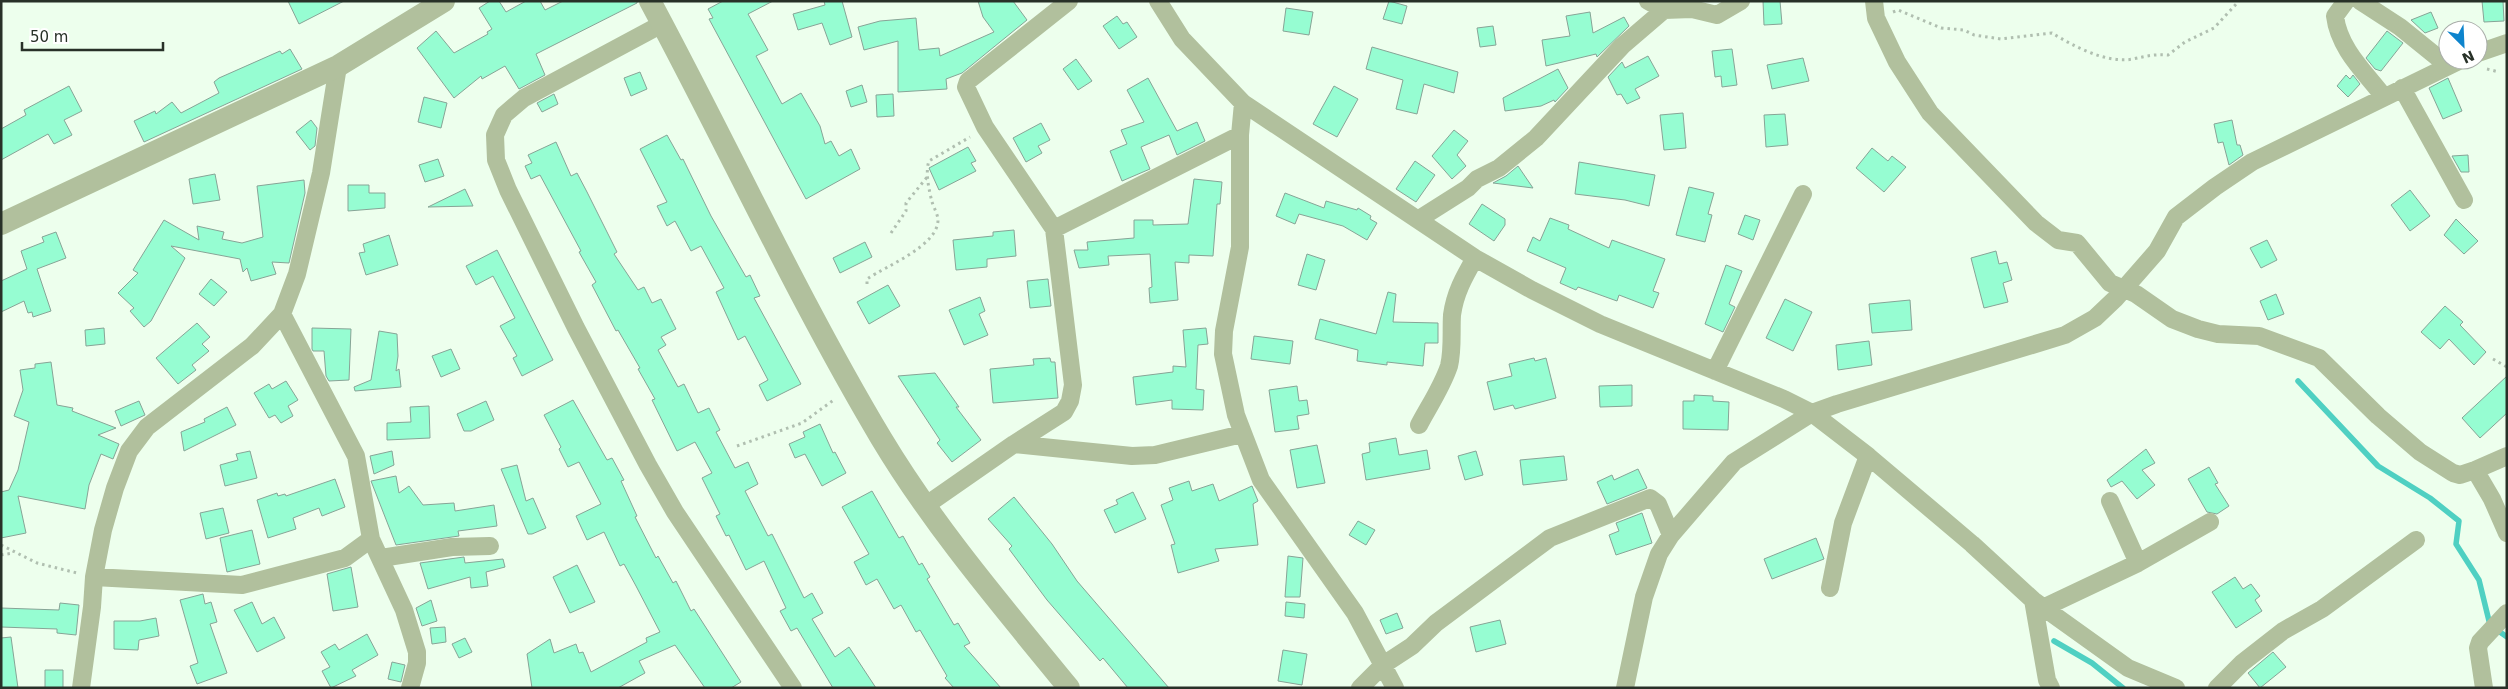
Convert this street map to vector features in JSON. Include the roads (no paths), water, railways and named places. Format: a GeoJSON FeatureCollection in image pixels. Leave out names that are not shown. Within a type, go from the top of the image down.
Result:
{"type":"FeatureCollection","features":[{"type":"Feature","properties":{"kind":"street"},"geometry":{"type":"LineString","coordinates":[[1,224],[338,66],[444,1]]}},
{"type":"Feature","properties":{"kind":"street"},"geometry":{"type":"LineString","coordinates":[[650,1],[784,260],[882,440],[925,506],[965,560],[1069,688]]}},
{"type":"Feature","properties":{"kind":"street"},"geometry":{"type":"LineString","coordinates":[[925,506],[1014,444],[1064,412],[1070,401],[1073,385],[1054,229],[985,127],[968,94],[968,81],[1069,1]]}},
{"type":"Feature","properties":{"kind":"street"},"geometry":{"type":"LineString","coordinates":[[1158,1],[1182,39],[1243,103],[1476,258],[1532,290],[1600,324],[1812,413],[1868,456],[1972,544],[2038,604],[2128,668],[2176,688]]}},
{"type":"Feature","properties":{"kind":"street"},"geometry":{"type":"LineString","coordinates":[[1648,1],[1664,10],[1685,8],[1717,14],[1741,1]]}},
{"type":"Feature","properties":{"kind":"street"},"geometry":{"type":"LineString","coordinates":[[2346,1],[2335,16],[2336,28],[2347,51],[2384,97]]}},
{"type":"Feature","properties":{"kind":"street"},"geometry":{"type":"LineString","coordinates":[[2360,1],[2438,52]]}},
{"type":"Feature","properties":{"kind":"street"},"geometry":{"type":"LineString","coordinates":[[1419,219],[1468,188],[1477,179],[1499,168],[1536,138],[1622,46],[1664,10]]}},
{"type":"Feature","properties":{"kind":"street"},"geometry":{"type":"LineString","coordinates":[[1875,10],[1896,62],[1930,113],[2036,223],[2058,240],[2077,243],[2110,283],[2136,294],[2172,319],[2198,329],[2218,334],[2259,336],[2319,358],[2378,416],[2420,452],[2453,473],[2460,475],[2507,456]]}},
{"type":"Feature","properties":{"kind":"street"},"geometry":{"type":"LineString","coordinates":[[662,24],[524,98],[504,115],[494,135],[496,160],[508,190],[576,328],[648,466],[675,512],[793,688]]}},
{"type":"Feature","properties":{"kind":"street"},"geometry":{"type":"LineString","coordinates":[[2488,50],[2507,43]]}},
{"type":"Feature","properties":{"kind":"street"},"geometry":{"type":"LineString","coordinates":[[81,688],[92,607],[94,577],[112,496],[129,451],[147,427],[252,346],[282,314],[297,274],[321,173],[338,66]]}},
{"type":"Feature","properties":{"kind":"street"},"geometry":{"type":"LineString","coordinates":[[1625,688],[1644,597],[1659,554],[1672,535],[1734,462],[1812,413],[2065,335],[2095,318],[2124,290],[2157,251],[2176,217],[2215,187],[2252,162],[2439,70]]}},
{"type":"Feature","properties":{"kind":"street"},"geometry":{"type":"LineString","coordinates":[[2402,88],[2464,200]]}},
{"type":"Feature","properties":{"kind":"street"},"geometry":{"type":"LineString","coordinates":[[1243,103],[1240,134],[1240,247],[1224,331],[1223,354],[1242,434],[1261,480],[1270,495],[1355,613],[1395,688]]}},
{"type":"Feature","properties":{"kind":"street"},"geometry":{"type":"LineString","coordinates":[[1054,229],[1240,134]]}},
{"type":"Feature","properties":{"kind":"street"},"geometry":{"type":"LineString","coordinates":[[1714,371],[1803,194]]}},
{"type":"Feature","properties":{"kind":"street"},"geometry":{"type":"LineString","coordinates":[[1419,425],[1444,378],[1449,364],[1452,314],[1456,298],[1460,284],[1476,258]]}},
{"type":"Feature","properties":{"kind":"street"},"geometry":{"type":"LineString","coordinates":[[282,314],[312,376],[352,444],[360,472],[371,539],[404,610],[417,652],[417,663],[410,688]]}},
{"type":"Feature","properties":{"kind":"street"},"geometry":{"type":"LineString","coordinates":[[1014,444],[1132,456],[1155,455],[1242,434]]}},
{"type":"Feature","properties":{"kind":"street"},"geometry":{"type":"LineString","coordinates":[[1830,588],[1843,522],[1868,456]]}},
{"type":"Feature","properties":{"kind":"street"},"geometry":{"type":"LineString","coordinates":[[2475,470],[2492,499],[2507,533]]}},
{"type":"Feature","properties":{"kind":"street"},"geometry":{"type":"LineString","coordinates":[[1360,688],[1383,664],[1407,650],[1436,623],[1550,538],[1650,498],[1658,504],[1672,535]]}},
{"type":"Feature","properties":{"kind":"street"},"geometry":{"type":"LineString","coordinates":[[2110,501],[2138,563]]}},
{"type":"Feature","properties":{"kind":"street"},"geometry":{"type":"LineString","coordinates":[[2038,604],[2138,563],[2210,522]]}},
{"type":"Feature","properties":{"kind":"street"},"geometry":{"type":"LineString","coordinates":[[94,577],[242,585],[345,558],[371,539]]}},
{"type":"Feature","properties":{"kind":"street"},"geometry":{"type":"LineString","coordinates":[[2217,688],[2242,663],[2283,631],[2322,609],[2416,540]]}},
{"type":"Feature","properties":{"kind":"street"},"geometry":{"type":"LineString","coordinates":[[381,558],[452,547],[490,546]]}},
{"type":"Feature","properties":{"kind":"street"},"geometry":{"type":"LineString","coordinates":[[2038,604],[2047,680],[2051,688]]}},
{"type":"Feature","properties":{"kind":"street"},"geometry":{"type":"LineString","coordinates":[[2484,688],[2478,648],[2480,642],[2507,613]]}},
{"type":"Feature","properties":{"kind":"waterway"},"geometry":{"type":"LineString","coordinates":[[2298,381],[2378,466],[2430,498],[2459,521],[2456,544],[2479,580],[2490,625],[2507,637]]}},
{"type":"Feature","properties":{"kind":"waterway"},"geometry":{"type":"LineString","coordinates":[[2054,641],[2092,663],[2123,688]]}}]}
